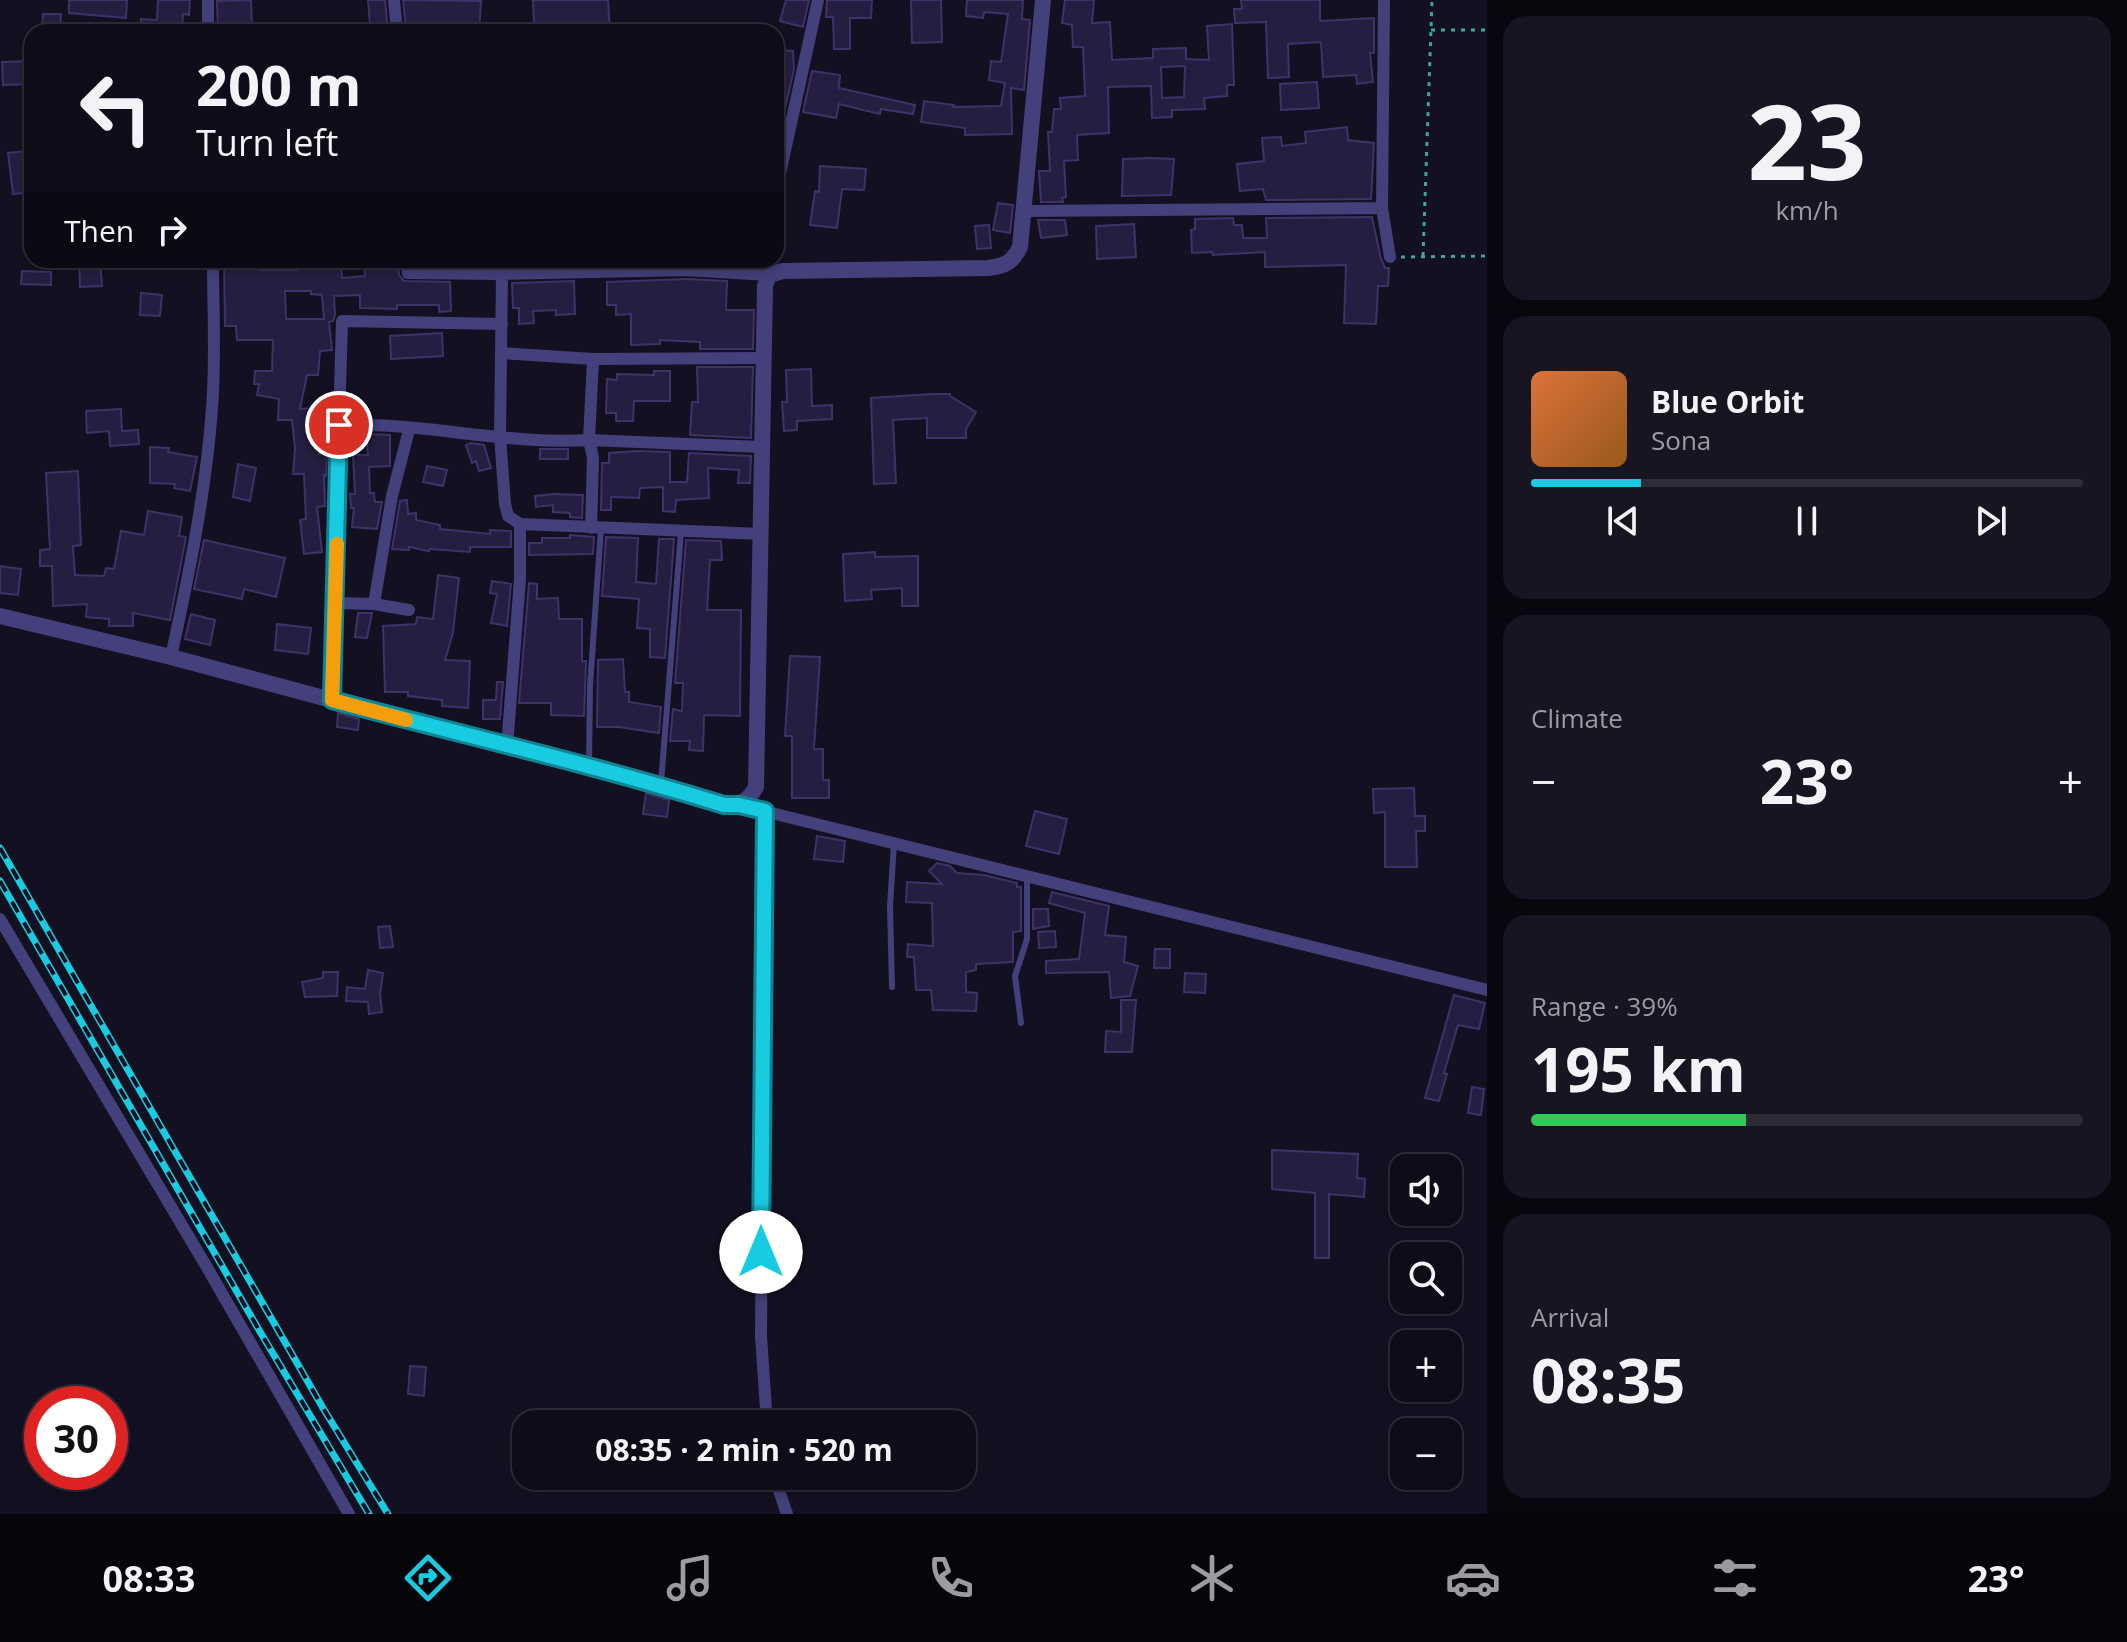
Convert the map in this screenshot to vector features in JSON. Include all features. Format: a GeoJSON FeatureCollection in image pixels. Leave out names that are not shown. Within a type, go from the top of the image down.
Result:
{"type":"FeatureCollection","features":[{"type":"Feature","properties":{"kind":"street"},"geometry":{"type":"LineString","coordinates":[[208,0],[208,24]]}},
{"type":"Feature","properties":{"kind":"street"},"geometry":{"type":"LineString","coordinates":[[394,0],[396,24]]}},
{"type":"Feature","properties":{"kind":"street"},"geometry":{"type":"LineString","coordinates":[[784,155],[818,0]]}},
{"type":"Feature","properties":{"kind":"street"},"geometry":{"type":"LineString","coordinates":[[734,268],[783,271],[1000,267],[1013,260],[1020,247],[1043,0]]}},
{"type":"Feature","properties":{"kind":"street"},"geometry":{"type":"LineString","coordinates":[[1384,0],[1382,208],[1390,257]]}},
{"type":"Feature","properties":{"kind":"street"},"geometry":{"type":"LineString","coordinates":[[1023,211],[1382,208]]}},
{"type":"Feature","properties":{"kind":"street"},"geometry":{"type":"LineString","coordinates":[[171,657],[187,585],[208,457],[213,391],[213,268]]}},
{"type":"Feature","properties":{"kind":"street"},"geometry":{"type":"LineString","coordinates":[[407,268],[408,273],[502,274],[564,268]]}},
{"type":"Feature","properties":{"kind":"street"},"geometry":{"type":"LineString","coordinates":[[739,805],[750,798],[756,787],[767,270]]}},
{"type":"Feature","properties":{"kind":"street"},"geometry":{"type":"LineString","coordinates":[[502,274],[500,436],[508,516],[520,524],[761,534]]}},
{"type":"Feature","properties":{"kind":"street"},"geometry":{"type":"LineString","coordinates":[[332,700],[342,321],[502,324]]}},
{"type":"Feature","properties":{"kind":"street"},"geometry":{"type":"LineString","coordinates":[[502,353],[593,359],[763,358]]}},
{"type":"Feature","properties":{"kind":"street"},"geometry":{"type":"LineString","coordinates":[[593,359],[589,440],[593,458],[596,528]]}},
{"type":"Feature","properties":{"kind":"street"},"geometry":{"type":"LineString","coordinates":[[339,425],[369,424],[500,436],[761,447]]}},
{"type":"Feature","properties":{"kind":"street"},"geometry":{"type":"LineString","coordinates":[[374,604],[389,510],[409,430]]}},
{"type":"Feature","properties":{"kind":"street"},"geometry":{"type":"LineString","coordinates":[[507,747],[520,579],[520,524]]}},
{"type":"Feature","properties":{"kind":"street"},"geometry":{"type":"LineString","coordinates":[[336,603],[374,604],[409,610]]}},
{"type":"Feature","properties":{"kind":"street"},"geometry":{"type":"LineString","coordinates":[[0,616],[171,657],[507,747],[589,765],[724,805],[765,811],[1487,990]]}},
{"type":"Feature","properties":{"kind":"street"},"geometry":{"type":"LineString","coordinates":[[765,811],[761,1336],[766,1410]]}},
{"type":"Feature","properties":{"kind":"street"},"geometry":{"type":"LineString","coordinates":[[0,919],[349,1514]]}},
{"type":"Feature","properties":{"kind":"street"},"geometry":{"type":"LineString","coordinates":[[779,1490],[787,1514]]}},
{"type":"Feature","properties":{"kind":"lane"},"geometry":{"type":"LineString","coordinates":[[589,765],[596,528]]}},
{"type":"Feature","properties":{"kind":"lane"},"geometry":{"type":"LineString","coordinates":[[661,785],[681,532]]}},
{"type":"Feature","properties":{"kind":"lane"},"geometry":{"type":"LineString","coordinates":[[892,987],[890,906],[894,843]]}},
{"type":"Feature","properties":{"kind":"lane"},"geometry":{"type":"LineString","coordinates":[[1021,1023],[1015,976],[1027,939],[1027,875]]}},
{"type":"Feature","properties":{"kind":"path"},"geometry":{"type":"LineString","coordinates":[[1423,256],[1432,0]]}},
{"type":"Feature","properties":{"kind":"path"},"geometry":{"type":"LineString","coordinates":[[1430,30],[1487,30]]}},
{"type":"Feature","properties":{"kind":"path"},"geometry":{"type":"LineString","coordinates":[[1390,257],[1487,256]]}},
{"type":"Feature","properties":{"kind":"building"},"geometry":{"type":"Polygon","coordinates":[[[69,0],[127,0],[126,18],[69,13],[69,0]]]}},
{"type":"Feature","properties":{"kind":"building"},"geometry":{"type":"Polygon","coordinates":[[[158,0],[190,0],[189,15],[183,14],[182,24],[141,24],[141,19],[157,20],[158,0]]]}},
{"type":"Feature","properties":{"kind":"building"},"geometry":{"type":"Polygon","coordinates":[[[251,0],[252,24],[218,24],[217,1],[251,0]]]}},
{"type":"Feature","properties":{"kind":"building"},"geometry":{"type":"Polygon","coordinates":[[[368,0],[385,0],[387,24],[370,24],[368,0]]]}},
{"type":"Feature","properties":{"kind":"building"},"geometry":{"type":"Polygon","coordinates":[[[403,0],[481,1],[480,24],[406,24],[403,0]]]}},
{"type":"Feature","properties":{"kind":"building"},"geometry":{"type":"Polygon","coordinates":[[[533,0],[608,0],[610,24],[534,23],[533,0]]]}},
{"type":"Feature","properties":{"kind":"building"},"geometry":{"type":"Polygon","coordinates":[[[786,0],[809,0],[803,27],[780,21],[786,0]]]}},
{"type":"Feature","properties":{"kind":"building"},"geometry":{"type":"Polygon","coordinates":[[[827,0],[872,0],[871,18],[850,18],[850,49],[834,49],[833,17],[826,17],[827,0]]]}},
{"type":"Feature","properties":{"kind":"building"},"geometry":{"type":"Polygon","coordinates":[[[911,0],[941,0],[942,42],[912,43],[911,0]]]}},
{"type":"Feature","properties":{"kind":"building"},"geometry":{"type":"Polygon","coordinates":[[[967,0],[1023,0],[1022,19],[1030,20],[1024,90],[1011,88],[1012,134],[965,135],[965,128],[921,122],[924,101],[953,107],[1001,106],[1005,83],[989,80],[991,61],[1001,62],[1008,14],[984,12],[983,18],[966,16],[967,0]]]}},
{"type":"Feature","properties":{"kind":"building"},"geometry":{"type":"Polygon","coordinates":[[[1065,0],[1094,0],[1092,23],[1110,22],[1112,60],[1153,58],[1153,49],[1186,48],[1186,59],[1209,60],[1207,26],[1232,24],[1234,85],[1227,85],[1227,96],[1204,98],[1205,109],[1172,110],[1172,117],[1152,118],[1151,86],[1108,87],[1109,133],[1077,135],[1078,160],[1064,161],[1066,197],[1062,198],[1063,202],[1041,202],[1039,171],[1050,171],[1048,132],[1052,132],[1054,109],[1061,109],[1060,98],[1085,96],[1083,47],[1073,47],[1072,25],[1062,23],[1065,0]],[[1185,66],[1161,67],[1162,98],[1184,97],[1185,66]]]}},
{"type":"Feature","properties":{"kind":"building"},"geometry":{"type":"Polygon","coordinates":[[[1241,0],[1320,0],[1320,21],[1374,18],[1374,53],[1370,53],[1373,82],[1357,84],[1356,75],[1323,77],[1321,42],[1288,44],[1289,77],[1268,78],[1266,22],[1235,23],[1234,9],[1242,9],[1241,0]]]}},
{"type":"Feature","properties":{"kind":"building"},"geometry":{"type":"Polygon","coordinates":[[[43,14],[61,14],[60,24],[42,24],[43,14]]]}},
{"type":"Feature","properties":{"kind":"building"},"geometry":{"type":"Polygon","coordinates":[[[784,50],[793,51],[794,69],[785,109],[784,50]]]}},
{"type":"Feature","properties":{"kind":"building"},"geometry":{"type":"Polygon","coordinates":[[[24,61],[24,84],[3,85],[2,62],[24,61]]]}},
{"type":"Feature","properties":{"kind":"building"},"geometry":{"type":"Polygon","coordinates":[[[812,71],[840,75],[839,88],[915,105],[913,114],[881,109],[880,114],[839,104],[836,118],[803,112],[812,71]]]}},
{"type":"Feature","properties":{"kind":"building"},"geometry":{"type":"Polygon","coordinates":[[[1317,82],[1319,108],[1281,110],[1280,84],[1317,82]]]}},
{"type":"Feature","properties":{"kind":"building"},"geometry":{"type":"Polygon","coordinates":[[[1347,127],[1348,140],[1374,143],[1371,199],[1266,200],[1263,189],[1240,191],[1237,164],[1264,161],[1262,138],[1281,137],[1282,146],[1306,143],[1305,132],[1347,127]]]}},
{"type":"Feature","properties":{"kind":"building"},"geometry":{"type":"Polygon","coordinates":[[[24,151],[24,193],[13,194],[8,153],[24,151]]]}},
{"type":"Feature","properties":{"kind":"building"},"geometry":{"type":"Polygon","coordinates":[[[1123,159],[1174,159],[1171,195],[1122,196],[1123,159]]]}},
{"type":"Feature","properties":{"kind":"building"},"geometry":{"type":"Polygon","coordinates":[[[820,166],[866,169],[864,190],[842,189],[837,228],[810,225],[815,191],[819,192],[820,166]]]}},
{"type":"Feature","properties":{"kind":"building"},"geometry":{"type":"Polygon","coordinates":[[[998,203],[1013,205],[1010,233],[993,230],[998,203]]]}},
{"type":"Feature","properties":{"kind":"building"},"geometry":{"type":"Polygon","coordinates":[[[1372,217],[1381,259],[1385,268],[1389,268],[1388,286],[1378,286],[1376,324],[1344,323],[1346,265],[1265,267],[1265,252],[1192,253],[1191,230],[1195,229],[1195,219],[1233,218],[1234,225],[1242,225],[1243,238],[1267,238],[1266,218],[1372,217]]]}},
{"type":"Feature","properties":{"kind":"building"},"geometry":{"type":"Polygon","coordinates":[[[1038,220],[1065,220],[1067,235],[1041,238],[1038,220]]]}},
{"type":"Feature","properties":{"kind":"building"},"geometry":{"type":"Polygon","coordinates":[[[1134,224],[1136,257],[1097,259],[1096,226],[1134,224]]]}},
{"type":"Feature","properties":{"kind":"building"},"geometry":{"type":"Polygon","coordinates":[[[989,225],[991,248],[977,249],[975,226],[989,225]]]}},
{"type":"Feature","properties":{"kind":"building"},"geometry":{"type":"Polygon","coordinates":[[[79,268],[101,268],[102,286],[80,287],[79,268]]]}},
{"type":"Feature","properties":{"kind":"building"},"geometry":{"type":"Polygon","coordinates":[[[224,268],[341,268],[342,278],[365,276],[364,268],[398,268],[404,281],[450,282],[451,311],[439,312],[439,305],[397,305],[397,309],[360,308],[360,295],[334,296],[335,315],[329,322],[332,350],[320,351],[318,375],[307,375],[300,409],[313,408],[319,454],[327,455],[325,506],[317,507],[322,552],[304,554],[300,520],[306,519],[304,474],[293,474],[295,449],[292,420],[278,420],[279,399],[257,395],[259,384],[254,384],[255,371],[272,371],[273,340],[237,340],[236,326],[225,326],[224,268]],[[285,291],[286,319],[324,319],[322,295],[311,294],[311,291],[285,291]]]}},
{"type":"Feature","properties":{"kind":"building"},"geometry":{"type":"Polygon","coordinates":[[[22,271],[51,272],[51,285],[21,284],[22,271]]]}},
{"type":"Feature","properties":{"kind":"building"},"geometry":{"type":"Polygon","coordinates":[[[574,281],[575,314],[556,315],[556,310],[533,311],[534,323],[519,324],[519,308],[513,308],[512,283],[574,281]]]}},
{"type":"Feature","properties":{"kind":"building"},"geometry":{"type":"Polygon","coordinates":[[[727,281],[726,310],[754,310],[753,349],[700,349],[700,342],[660,340],[660,344],[631,345],[631,314],[616,315],[616,305],[607,305],[607,282],[727,281]]]}},
{"type":"Feature","properties":{"kind":"building"},"geometry":{"type":"Polygon","coordinates":[[[141,293],[162,295],[160,316],[140,315],[141,293]]]}},
{"type":"Feature","properties":{"kind":"building"},"geometry":{"type":"Polygon","coordinates":[[[442,333],[443,356],[391,359],[390,336],[442,333]]]}},
{"type":"Feature","properties":{"kind":"building"},"geometry":{"type":"Polygon","coordinates":[[[697,367],[753,367],[751,438],[690,435],[692,402],[698,402],[697,367]]]}},
{"type":"Feature","properties":{"kind":"building"},"geometry":{"type":"Polygon","coordinates":[[[811,369],[812,406],[832,405],[832,419],[797,421],[797,430],[784,431],[782,402],[787,402],[786,370],[811,369]]]}},
{"type":"Feature","properties":{"kind":"building"},"geometry":{"type":"Polygon","coordinates":[[[654,371],[670,371],[670,401],[634,401],[633,421],[616,421],[616,413],[606,413],[607,379],[617,380],[617,374],[654,375],[654,371]]]}},
{"type":"Feature","properties":{"kind":"building"},"geometry":{"type":"Polygon","coordinates":[[[950,394],[976,412],[966,429],[966,438],[927,438],[927,418],[893,420],[896,483],[874,484],[871,398],[950,394]]]}},
{"type":"Feature","properties":{"kind":"building"},"geometry":{"type":"Polygon","coordinates":[[[121,409],[122,431],[138,430],[139,444],[110,446],[109,431],[87,433],[86,411],[121,409]]]}},
{"type":"Feature","properties":{"kind":"building"},"geometry":{"type":"Polygon","coordinates":[[[366,434],[390,435],[390,466],[369,467],[370,493],[374,493],[375,502],[382,502],[377,529],[352,527],[354,508],[351,508],[350,494],[355,494],[353,455],[368,455],[366,434]]]}},
{"type":"Feature","properties":{"kind":"building"},"geometry":{"type":"Polygon","coordinates":[[[466,445],[484,445],[491,468],[479,471],[476,461],[472,463],[466,445]]]}},
{"type":"Feature","properties":{"kind":"building"},"geometry":{"type":"Polygon","coordinates":[[[150,447],[169,448],[168,452],[197,457],[190,491],[174,488],[175,484],[150,483],[150,447]]]}},
{"type":"Feature","properties":{"kind":"building"},"geometry":{"type":"Polygon","coordinates":[[[540,449],[568,449],[568,459],[540,459],[540,449]]]}},
{"type":"Feature","properties":{"kind":"building"},"geometry":{"type":"Polygon","coordinates":[[[670,452],[670,482],[687,482],[689,453],[751,456],[750,483],[738,483],[739,470],[708,468],[709,498],[676,500],[675,512],[663,511],[663,487],[640,488],[639,498],[611,497],[611,510],[601,510],[602,463],[609,463],[609,453],[670,452]]]}},
{"type":"Feature","properties":{"kind":"building"},"geometry":{"type":"Polygon","coordinates":[[[238,464],[256,468],[250,501],[233,497],[238,464]]]}},
{"type":"Feature","properties":{"kind":"building"},"geometry":{"type":"Polygon","coordinates":[[[427,466],[447,470],[443,486],[423,482],[427,466]]]}},
{"type":"Feature","properties":{"kind":"building"},"geometry":{"type":"Polygon","coordinates":[[[78,471],[81,545],[73,546],[75,575],[104,576],[106,568],[114,569],[121,531],[144,535],[148,511],[182,517],[179,536],[186,537],[170,620],[133,613],[133,626],[109,626],[109,619],[86,617],[87,604],[53,606],[52,566],[40,566],[40,550],[50,549],[46,473],[78,471]]]}},
{"type":"Feature","properties":{"kind":"building"},"geometry":{"type":"Polygon","coordinates":[[[583,495],[582,518],[570,517],[570,513],[553,512],[553,505],[536,507],[535,496],[583,495]]]}},
{"type":"Feature","properties":{"kind":"building"},"geometry":{"type":"Polygon","coordinates":[[[407,500],[408,514],[416,513],[416,520],[440,525],[440,529],[490,534],[490,530],[511,531],[511,547],[470,547],[470,552],[409,547],[409,550],[392,549],[400,501],[407,500]]]}},
{"type":"Feature","properties":{"kind":"building"},"geometry":{"type":"Polygon","coordinates":[[[570,535],[594,537],[593,554],[529,555],[529,543],[542,543],[542,538],[570,538],[570,535]]]}},
{"type":"Feature","properties":{"kind":"building"},"geometry":{"type":"Polygon","coordinates":[[[606,537],[638,538],[636,582],[656,584],[659,539],[674,539],[665,658],[650,657],[650,629],[637,628],[639,599],[602,596],[606,537]]]}},
{"type":"Feature","properties":{"kind":"building"},"geometry":{"type":"Polygon","coordinates":[[[204,540],[285,558],[276,597],[244,589],[242,599],[194,589],[204,540]]]}},
{"type":"Feature","properties":{"kind":"building"},"geometry":{"type":"Polygon","coordinates":[[[686,540],[721,541],[722,560],[710,560],[707,610],[741,610],[740,716],[704,715],[703,751],[689,750],[690,741],[670,741],[673,709],[682,711],[683,683],[675,683],[686,540]]]}},
{"type":"Feature","properties":{"kind":"building"},"geometry":{"type":"Polygon","coordinates":[[[875,552],[875,557],[918,556],[918,606],[902,606],[902,588],[871,590],[872,599],[845,601],[843,554],[875,552]]]}},
{"type":"Feature","properties":{"kind":"building"},"geometry":{"type":"Polygon","coordinates":[[[0,566],[21,569],[18,595],[0,593],[0,566]]]}},
{"type":"Feature","properties":{"kind":"building"},"geometry":{"type":"Polygon","coordinates":[[[438,575],[459,578],[453,633],[445,660],[470,661],[468,708],[442,706],[442,700],[408,696],[408,692],[385,692],[383,626],[416,624],[417,617],[433,619],[438,575]]]}},
{"type":"Feature","properties":{"kind":"building"},"geometry":{"type":"Polygon","coordinates":[[[492,581],[511,584],[507,626],[491,623],[497,594],[490,593],[492,581]]]}},
{"type":"Feature","properties":{"kind":"building"},"geometry":{"type":"Polygon","coordinates":[[[529,583],[537,584],[537,599],[558,598],[559,619],[582,619],[582,661],[586,661],[584,716],[551,715],[551,703],[519,703],[529,583]]]}},
{"type":"Feature","properties":{"kind":"building"},"geometry":{"type":"Polygon","coordinates":[[[358,613],[372,613],[367,638],[355,637],[358,613]]]}},
{"type":"Feature","properties":{"kind":"building"},"geometry":{"type":"Polygon","coordinates":[[[191,614],[215,620],[210,645],[185,639],[191,614]]]}},
{"type":"Feature","properties":{"kind":"building"},"geometry":{"type":"Polygon","coordinates":[[[277,624],[311,628],[308,654],[275,650],[277,624]]]}},
{"type":"Feature","properties":{"kind":"building"},"geometry":{"type":"Polygon","coordinates":[[[790,656],[820,657],[814,749],[823,749],[823,780],[829,780],[829,798],[792,798],[792,736],[785,736],[790,656]]]}},
{"type":"Feature","properties":{"kind":"building"},"geometry":{"type":"Polygon","coordinates":[[[623,659],[625,692],[629,692],[629,702],[661,707],[659,733],[597,727],[598,660],[623,659]]]}},
{"type":"Feature","properties":{"kind":"building"},"geometry":{"type":"Polygon","coordinates":[[[497,682],[503,682],[500,719],[483,719],[483,700],[496,700],[497,682]]]}},
{"type":"Feature","properties":{"kind":"building"},"geometry":{"type":"Polygon","coordinates":[[[338,713],[359,719],[358,730],[337,727],[338,713]]]}},
{"type":"Feature","properties":{"kind":"building"},"geometry":{"type":"Polygon","coordinates":[[[1414,788],[1415,816],[1425,816],[1425,831],[1416,831],[1417,867],[1385,867],[1385,812],[1374,813],[1373,789],[1414,788]]]}},
{"type":"Feature","properties":{"kind":"building"},"geometry":{"type":"Polygon","coordinates":[[[646,793],[669,800],[667,817],[643,814],[646,793]]]}},
{"type":"Feature","properties":{"kind":"building"},"geometry":{"type":"Polygon","coordinates":[[[1035,811],[1067,819],[1059,854],[1026,846],[1035,811]]]}},
{"type":"Feature","properties":{"kind":"building"},"geometry":{"type":"Polygon","coordinates":[[[817,836],[845,841],[843,862],[814,859],[817,836]]]}},
{"type":"Feature","properties":{"kind":"building"},"geometry":{"type":"Polygon","coordinates":[[[937,863],[950,866],[957,873],[984,875],[1017,883],[1017,887],[1021,887],[1021,931],[1013,932],[1013,962],[976,964],[976,970],[966,972],[966,992],[977,993],[976,1011],[933,1010],[931,990],[916,990],[914,957],[907,957],[908,944],[933,946],[932,903],[906,902],[907,882],[942,884],[929,871],[937,863]]]}},
{"type":"Feature","properties":{"kind":"building"},"geometry":{"type":"Polygon","coordinates":[[[1052,892],[1109,906],[1105,935],[1126,937],[1124,962],[1138,966],[1130,996],[1111,998],[1109,972],[1046,973],[1046,961],[1079,959],[1085,913],[1049,903],[1052,892]]]}},
{"type":"Feature","properties":{"kind":"building"},"geometry":{"type":"Polygon","coordinates":[[[1033,909],[1048,909],[1049,926],[1033,929],[1033,909]]]}},
{"type":"Feature","properties":{"kind":"building"},"geometry":{"type":"Polygon","coordinates":[[[390,926],[393,947],[380,948],[378,927],[390,926]]]}},
{"type":"Feature","properties":{"kind":"building"},"geometry":{"type":"Polygon","coordinates":[[[1055,931],[1056,947],[1039,948],[1038,932],[1055,931]]]}},
{"type":"Feature","properties":{"kind":"building"},"geometry":{"type":"Polygon","coordinates":[[[1155,949],[1170,949],[1170,968],[1154,968],[1155,949]]]}},
{"type":"Feature","properties":{"kind":"building"},"geometry":{"type":"Polygon","coordinates":[[[368,970],[383,973],[380,994],[382,1012],[369,1014],[368,1002],[346,1001],[347,987],[365,989],[368,970]]]}},
{"type":"Feature","properties":{"kind":"building"},"geometry":{"type":"Polygon","coordinates":[[[323,972],[338,972],[337,996],[305,997],[302,982],[323,978],[323,972]]]}},
{"type":"Feature","properties":{"kind":"building"},"geometry":{"type":"Polygon","coordinates":[[[1185,973],[1206,974],[1205,993],[1184,992],[1185,973]]]}},
{"type":"Feature","properties":{"kind":"building"},"geometry":{"type":"Polygon","coordinates":[[[1454,995],[1485,1003],[1479,1029],[1458,1025],[1439,1101],[1425,1098],[1454,995]]]}},
{"type":"Feature","properties":{"kind":"building"},"geometry":{"type":"Polygon","coordinates":[[[1121,1000],[1136,1000],[1132,1052],[1105,1052],[1106,1031],[1121,1032],[1121,1000]]]}},
{"type":"Feature","properties":{"kind":"building"},"geometry":{"type":"Polygon","coordinates":[[[1472,1087],[1484,1089],[1481,1115],[1468,1113],[1472,1087]]]}},
{"type":"Feature","properties":{"kind":"building"},"geometry":{"type":"Polygon","coordinates":[[[1272,1150],[1358,1154],[1357,1178],[1365,1179],[1364,1197],[1329,1194],[1329,1258],[1315,1258],[1315,1193],[1272,1189],[1272,1150]]]}},
{"type":"Feature","properties":{"kind":"building"},"geometry":{"type":"Polygon","coordinates":[[[410,1366],[426,1367],[424,1396],[408,1394],[410,1366]]]}},
{"type":"Feature","properties":{"kind":"railway"},"geometry":{"type":"LineString","coordinates":[[0,848],[323,1408],[388,1514]]}},
{"type":"Feature","properties":{"kind":"railway"},"geometry":{"type":"LineString","coordinates":[[0,881],[369,1514]]}},
{"type":"Feature","properties":{"kind":"slow traffic"},"geometry":{"type":"LineString","coordinates":[[337,544],[332,700],[406,720]]}},
{"type":"Feature","properties":{"kind":"route"},"geometry":{"type":"LineString","coordinates":[[339,425],[332,700],[507,747],[589,765],[724,805],[765,811],[761,1252]]}}]}
